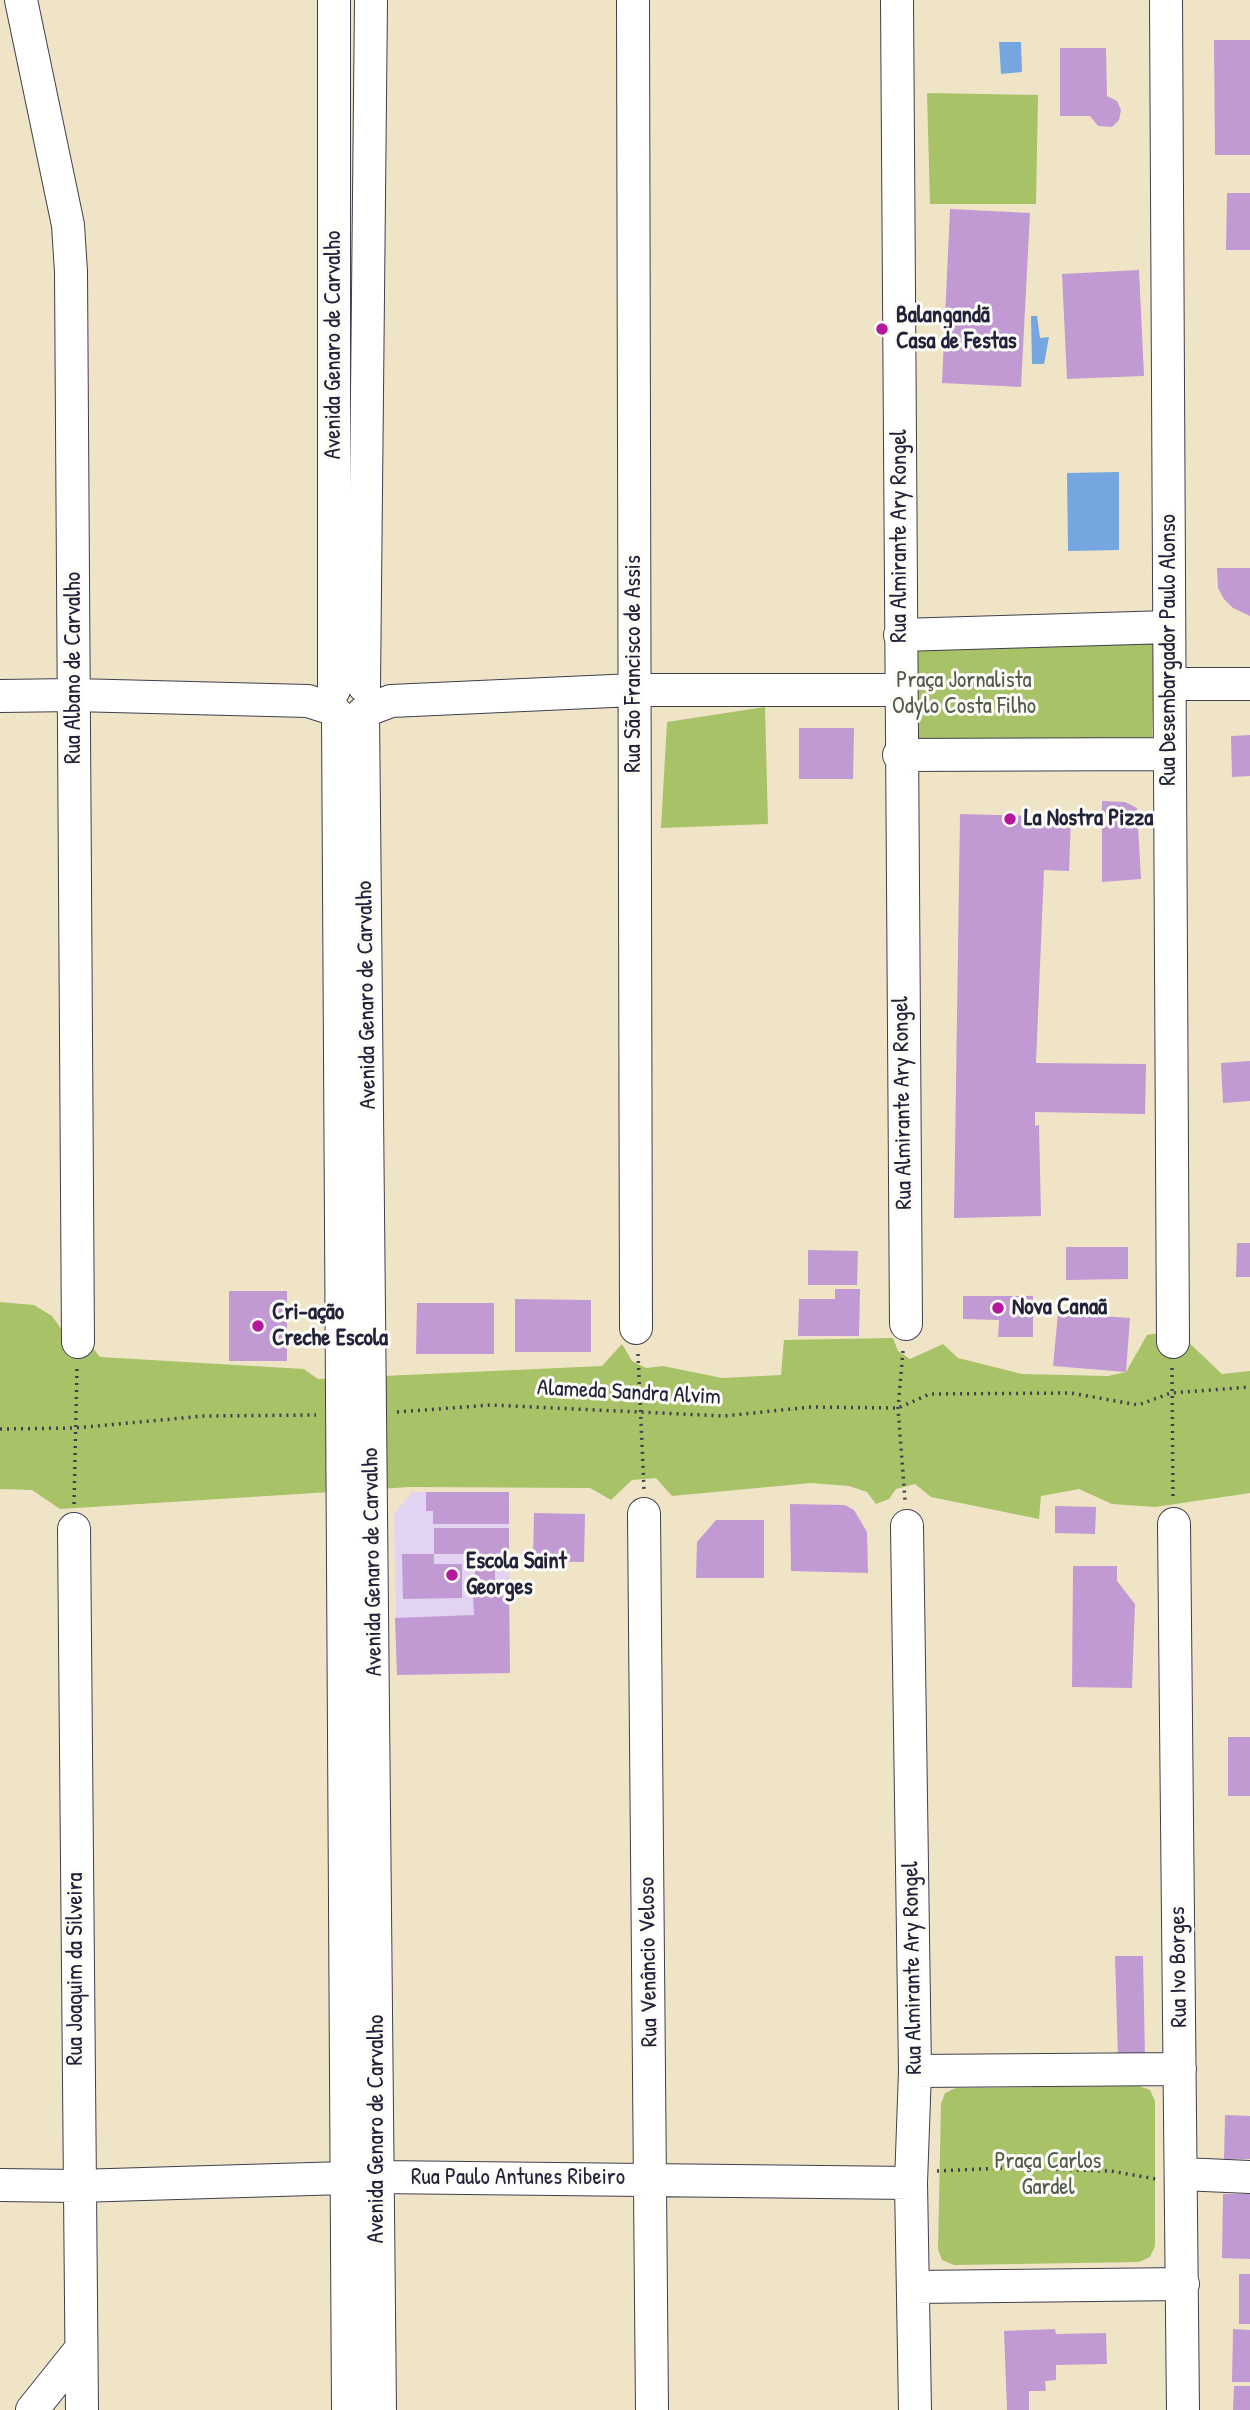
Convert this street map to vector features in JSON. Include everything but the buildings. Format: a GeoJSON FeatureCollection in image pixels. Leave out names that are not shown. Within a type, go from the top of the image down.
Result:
{"type":"FeatureCollection","features":[{"type":"Feature","properties":{"kind":"street","name":"Rua Albano de Carvalho"},"geometry":{"type":"LineString","coordinates":[[21,0],[68,225],[78,1342]]}},
{"type":"Feature","properties":{"kind":"street","name":"Avenida Genaro de Carvalho"},"geometry":{"type":"LineString","coordinates":[[334,0],[350,701],[358,1487],[362,2177],[348,2410]]}},
{"type":"Feature","properties":{"kind":"street","name":"Avenida Genaro de Carvalho"},"geometry":{"type":"LineString","coordinates":[[350,701],[371,0]]}},
{"type":"Feature","properties":{"kind":"street","name":"Rua São Francisco de Assis"},"geometry":{"type":"LineString","coordinates":[[633,0],[636,1328]]}},
{"type":"Feature","properties":{"kind":"street","name":"Rua Almirante Ary Rongel"},"geometry":{"type":"LineString","coordinates":[[897,0],[900,755],[906,1324]]}},
{"type":"Feature","properties":{"kind":"street","name":"Rua Desembargador Paulo Alonso"},"geometry":{"type":"LineString","coordinates":[[1166,0],[1173,1342]]}},
{"type":"Feature","properties":{"kind":"street"},"geometry":{"type":"LineString","coordinates":[[900,635],[1169,627]]}},
{"type":"Feature","properties":{"kind":"street"},"geometry":{"type":"LineString","coordinates":[[1170,684],[1250,684]]}},
{"type":"Feature","properties":{"kind":"street"},"geometry":{"type":"LineString","coordinates":[[0,696],[350,701],[634,690],[901,690]]}},
{"type":"Feature","properties":{"kind":"street"},"geometry":{"type":"LineString","coordinates":[[900,755],[1170,754]]}},
{"type":"Feature","properties":{"kind":"street","name":"Rua Venâncio Veloso"},"geometry":{"type":"LineString","coordinates":[[644,1514],[652,2410]]}},
{"type":"Feature","properties":{"kind":"street","name":"Rua Ivo Borges"},"geometry":{"type":"LineString","coordinates":[[1174,1524],[1183,2410]]}},
{"type":"Feature","properties":{"kind":"street","name":"Rua Almirante Ary Rongel"},"geometry":{"type":"LineString","coordinates":[[907,1526],[915,2071],[911,2183],[915,2410]]}},
{"type":"Feature","properties":{"kind":"street","name":"Rua Joaquim da Silveira"},"geometry":{"type":"LineString","coordinates":[[74,1529],[82,2410]]}},
{"type":"Feature","properties":{"kind":"street"},"geometry":{"type":"LineString","coordinates":[[915,2071],[1180,2068]]}},
{"type":"Feature","properties":{"kind":"street"},"geometry":{"type":"LineString","coordinates":[[1182,2174],[1250,2177]]}},
{"type":"Feature","properties":{"kind":"street","name":"Avenida Genaro de Carvalho"},"geometry":{"type":"LineString","coordinates":[[362,2177],[380,2410]]}},
{"type":"Feature","properties":{"kind":"street","name":"Rua Paulo Antunes Ribeiro"},"geometry":{"type":"LineString","coordinates":[[0,2185],[78,2186],[362,2177],[911,2183]]}},
{"type":"Feature","properties":{"kind":"street"},"geometry":{"type":"LineString","coordinates":[[914,2287],[1183,2284]]}},
{"type":"Feature","properties":{"kind":"street"},"geometry":{"type":"LineString","coordinates":[[32,2410],[80,2350]]}},
{"type":"Feature","properties":{"kind":"path"},"geometry":{"type":"LineString","coordinates":[[906,1324],[898,1408],[907,1526]]}},
{"type":"Feature","properties":{"kind":"path"},"geometry":{"type":"LineString","coordinates":[[636,1328],[643,1411],[644,1514]]}},
{"type":"Feature","properties":{"kind":"path"},"geometry":{"type":"LineString","coordinates":[[74,1529],[78,1342]]}},
{"type":"Feature","properties":{"kind":"path"},"geometry":{"type":"LineString","coordinates":[[1173,1342],[1171,1393],[1174,1524]]}},
{"type":"Feature","properties":{"kind":"path","name":"Alameda Sandra Alvim"},"geometry":{"type":"LineString","coordinates":[[0,1429],[75,1428],[204,1416],[357,1414],[491,1405],[724,1416],[811,1407],[898,1408],[930,1394],[1070,1392],[1138,1405],[1171,1393],[1250,1387]]}},
{"type":"Feature","properties":{"kind":"path"},"geometry":{"type":"LineString","coordinates":[[911,2183],[940,2170],[1002,2168],[1111,2171],[1157,2179],[1182,2174]]}},
{"type":"Feature","properties":{"kind":"shaded area","name":"Escola Saint Georges"},"geometry":{"type":"Polygon","coordinates":[[[412,1492],[509,1492],[510,1673],[397,1675],[394,1514],[412,1492]]]}},
{"type":"Feature","properties":{"kind":"green space"},"geometry":{"type":"Polygon","coordinates":[[[927,93],[1038,95],[1036,204],[930,204],[927,93]]]}},
{"type":"Feature","properties":{"kind":"green space","name":"Praça Jornalista Odylo Costa Filho"},"geometry":{"type":"Polygon","coordinates":[[[1155,642],[1152,740],[914,745],[912,645],[1155,642]]]}},
{"type":"Feature","properties":{"kind":"green space"},"geometry":{"type":"Polygon","coordinates":[[[765,707],[768,824],[661,828],[667,722],[765,707]]]}},
{"type":"Feature","properties":{"kind":"green space"},"geometry":{"type":"Polygon","coordinates":[[[0,1302],[34,1305],[52,1316],[67,1337],[88,1342],[100,1357],[304,1369],[318,1379],[602,1366],[622,1344],[632,1361],[646,1368],[663,1366],[722,1378],[781,1375],[784,1340],[893,1338],[898,1351],[910,1359],[943,1344],[958,1358],[1022,1374],[1108,1376],[1126,1372],[1147,1335],[1167,1332],[1183,1337],[1222,1374],[1250,1371],[1250,1493],[1155,1507],[1112,1504],[1079,1489],[1041,1496],[1039,1519],[931,1497],[915,1484],[896,1489],[889,1499],[876,1504],[867,1492],[849,1486],[811,1483],[672,1496],[656,1478],[632,1480],[611,1500],[590,1488],[410,1487],[60,1509],[32,1490],[0,1489],[0,1302]]]}},
{"type":"Feature","properties":{"kind":"green space","name":"Praça Carlos Gardel"},"geometry":{"type":"Polygon","coordinates":[[[1139,2086],[1150,2090],[1155,2101],[1155,2246],[1150,2257],[1139,2262],[954,2265],[942,2260],[938,2249],[941,2104],[945,2093],[956,2088],[1139,2086]]]}},
{"type":"Feature","properties":{"kind":"water"},"geometry":{"type":"Polygon","coordinates":[[[999,42],[1021,42],[1022,72],[1001,74],[999,42]]]}},
{"type":"Feature","properties":{"kind":"water"},"geometry":{"type":"Polygon","coordinates":[[[1031,316],[1037,316],[1040,338],[1049,337],[1044,364],[1032,364],[1031,316]]]}},
{"type":"Feature","properties":{"kind":"water"},"geometry":{"type":"Polygon","coordinates":[[[1119,472],[1119,550],[1068,551],[1067,473],[1119,472]]]}},
{"type":"Feature","properties":{"kind":"place","name":"Balangandã Casa de Festas"},"geometry":{"type":"Point","coordinates":[882,329]}},
{"type":"Feature","properties":{"kind":"place","name":"La Nostra Pizza"},"geometry":{"type":"Point","coordinates":[1010,819]}},
{"type":"Feature","properties":{"kind":"place","name":"Nova Canaã"},"geometry":{"type":"Point","coordinates":[998,1308]}},
{"type":"Feature","properties":{"kind":"place","name":"Cri-ação Creche Escola"},"geometry":{"type":"Point","coordinates":[258,1326]}},
{"type":"Feature","properties":{"kind":"place","name":"Escola Saint Georges"},"geometry":{"type":"Point","coordinates":[452,1575]}}]}
